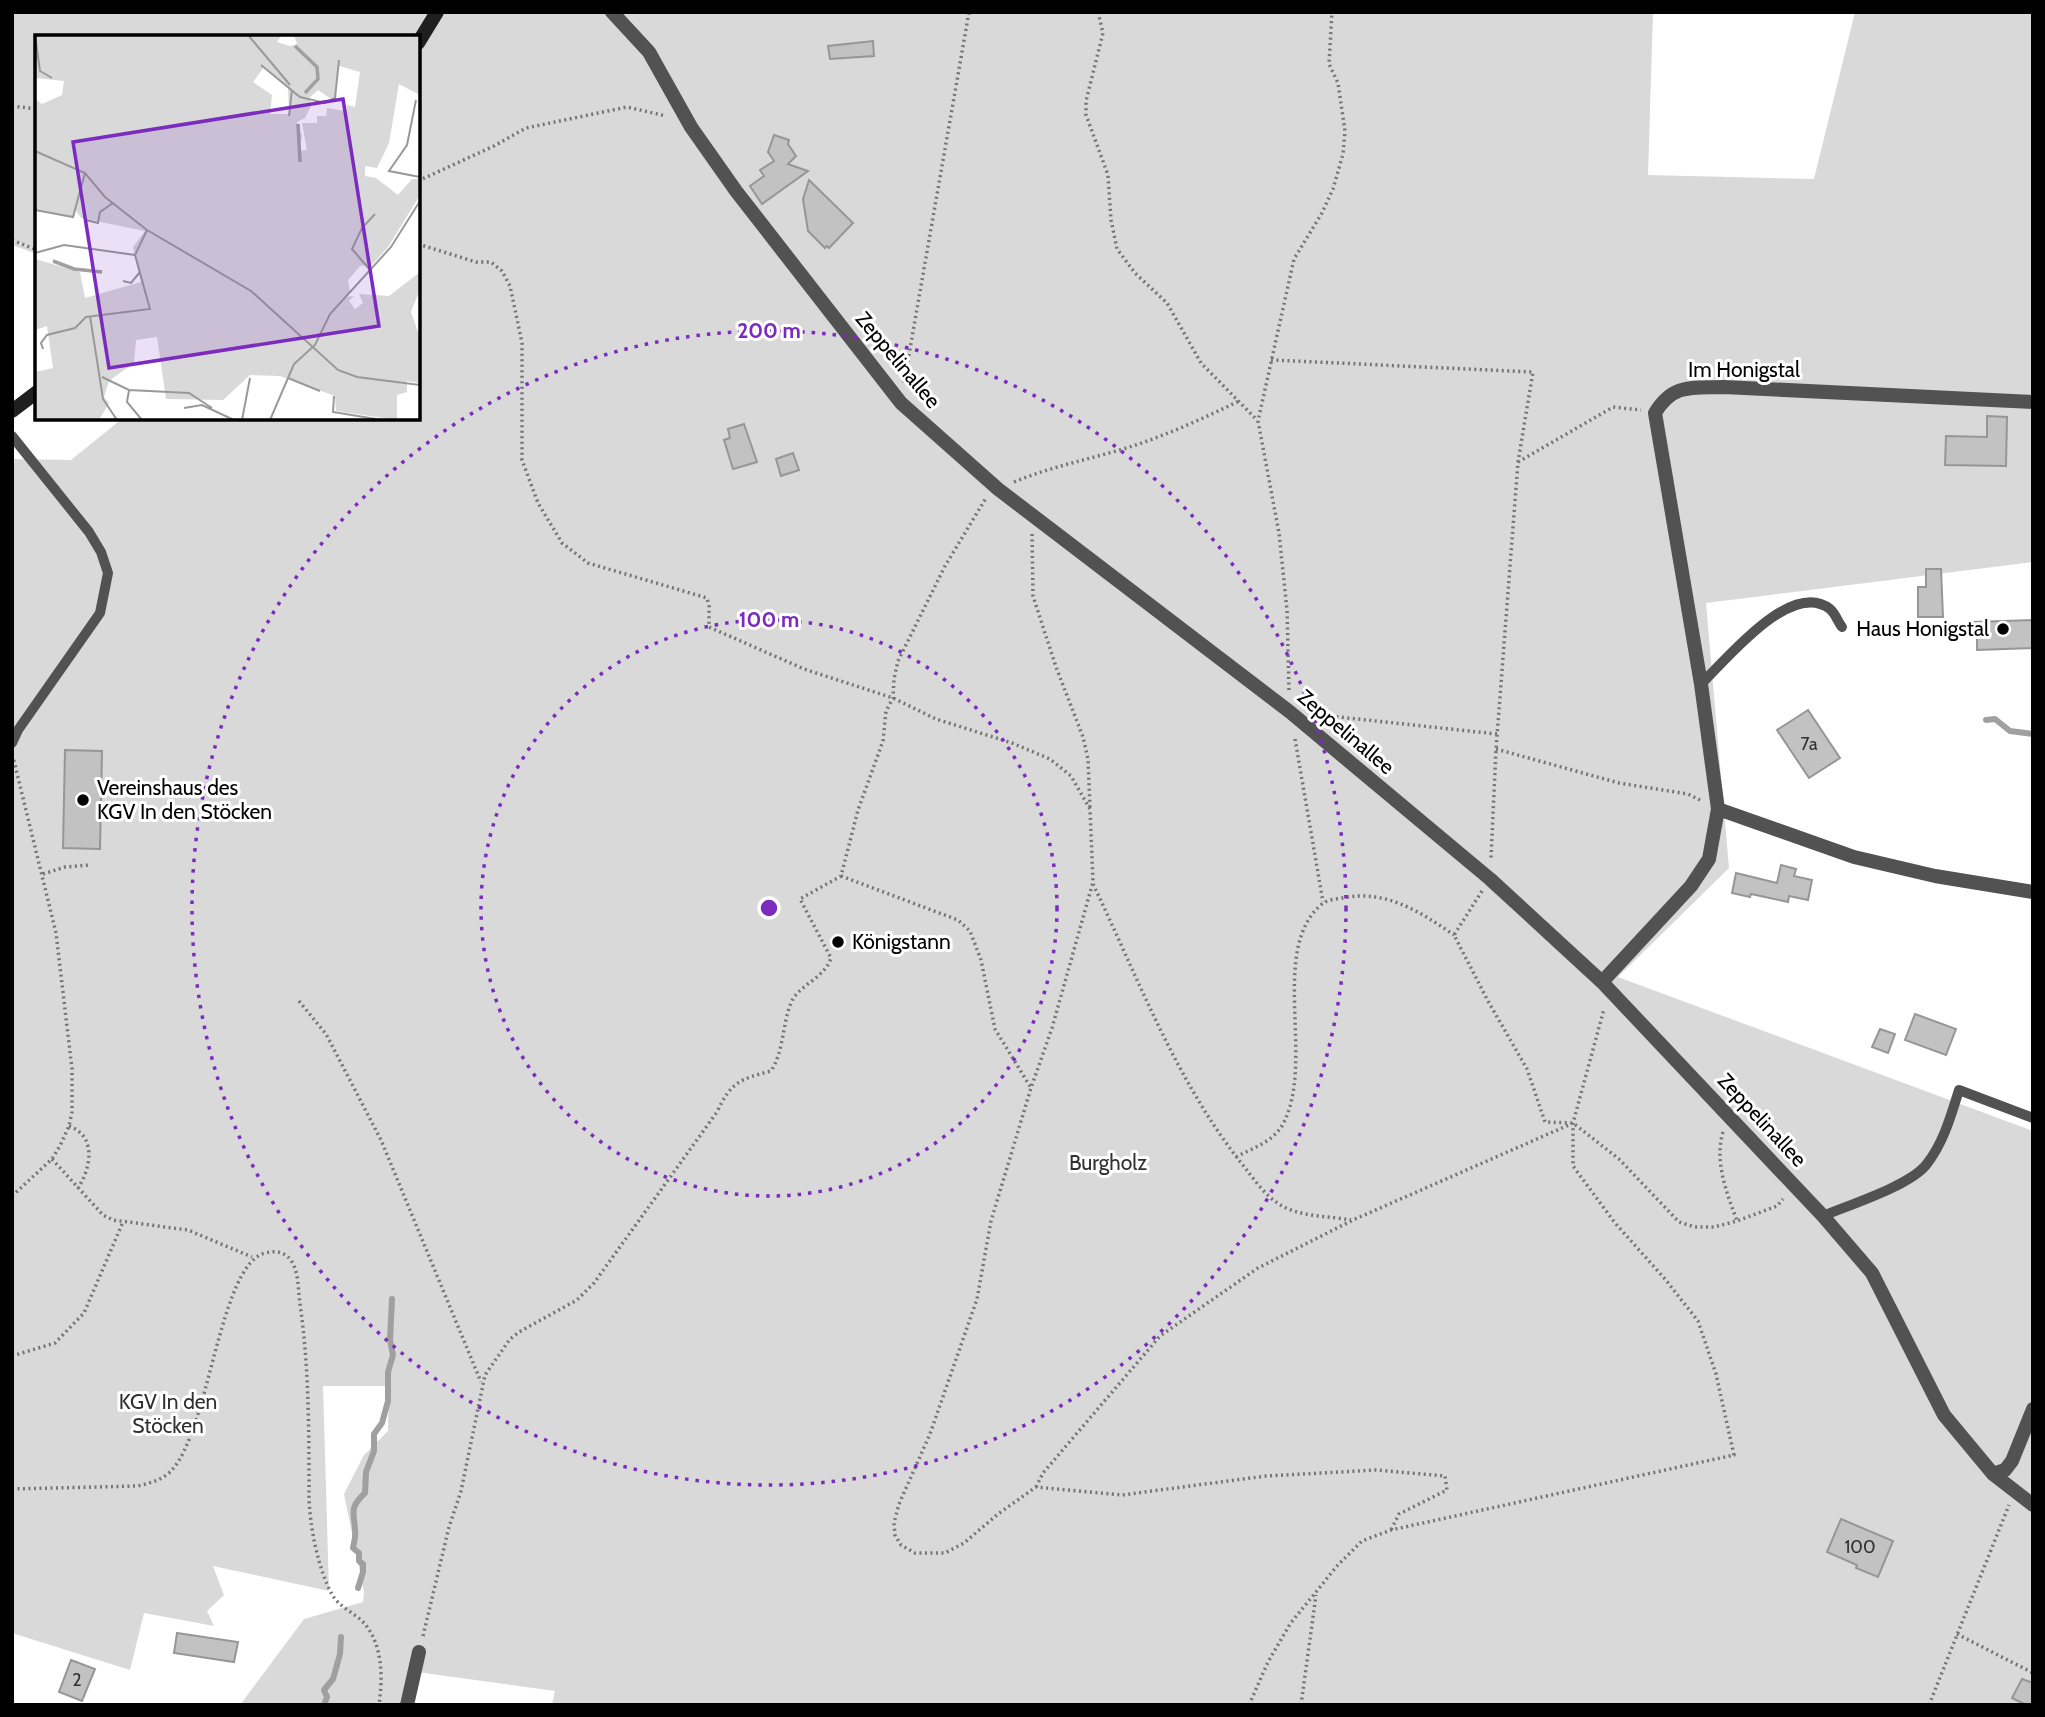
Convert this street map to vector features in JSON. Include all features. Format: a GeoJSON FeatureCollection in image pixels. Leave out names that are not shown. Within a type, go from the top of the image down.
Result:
{"type":"FeatureCollection","features":[{"type":"Feature","properties":{"kind":"street"},"geometry":{"type":"LineString","coordinates":[[420,40],[437,12]]}},
{"type":"Feature","properties":{"kind":"street","name":"Zeppelinallee"},"geometry":{"type":"LineString","coordinates":[[612,12],[649,51],[691,127],[736,191],[901,403],[998,489],[1290,712],[1490,879],[1602,982],[1733,1118],[1872,1273],[1944,1415],[1993,1474],[2033,1506]]}},
{"type":"Feature","properties":{"kind":"street","name":"Im Honigstal"},"geometry":{"type":"LineString","coordinates":[[1655,414],[1663,400],[1671,393],[1684,388],[1724,387],[2033,401]]}},
{"type":"Feature","properties":{"kind":"street"},"geometry":{"type":"LineString","coordinates":[[12,411],[35,394]]}},
{"type":"Feature","properties":{"kind":"street"},"geometry":{"type":"LineString","coordinates":[[1602,982],[1691,886],[1709,859],[1718,809],[1701,684],[1655,414]]}},
{"type":"Feature","properties":{"kind":"street"},"geometry":{"type":"LineString","coordinates":[[1718,809],[1854,857],[1935,876],[2033,892]]}},
{"type":"Feature","properties":{"kind":"street"},"geometry":{"type":"LineString","coordinates":[[1993,1474],[2005,1470],[2012,1461],[2033,1409]]}},
{"type":"Feature","properties":{"kind":"street"},"geometry":{"type":"LineString","coordinates":[[407,1705],[419,1652]]}},
{"type":"Feature","properties":{"kind":"lane"},"geometry":{"type":"LineString","coordinates":[[12,436],[89,532],[101,552],[108,573],[100,613],[18,730],[12,743]]}},
{"type":"Feature","properties":{"kind":"lane"},"geometry":{"type":"LineString","coordinates":[[1701,684],[1762,624],[1785,607],[1813,601],[1831,610],[1842,628]]}},
{"type":"Feature","properties":{"kind":"lane"},"geometry":{"type":"LineString","coordinates":[[1823,1216],[1904,1182],[1925,1167],[1945,1132],[1959,1090],[2033,1118]]}},
{"type":"Feature","properties":{"kind":"path"},"geometry":{"type":"LineString","coordinates":[[901,403],[969,12]]}},
{"type":"Feature","properties":{"kind":"path"},"geometry":{"type":"LineString","coordinates":[[1098,12],[1103,33],[1086,101],[1086,115],[1108,175],[1111,220],[1117,249],[1135,273],[1167,303],[1201,363],[1258,421]]}},
{"type":"Feature","properties":{"kind":"path"},"geometry":{"type":"LineString","coordinates":[[1323,902],[1290,712],[1287,610],[1279,533],[1258,421],[1294,259],[1334,190],[1343,154],[1345,131],[1338,83],[1329,64],[1332,12]]}},
{"type":"Feature","properties":{"kind":"path"},"geometry":{"type":"LineString","coordinates":[[12,106],[35,108]]}},
{"type":"Feature","properties":{"kind":"path"},"geometry":{"type":"LineString","coordinates":[[420,180],[526,128],[583,114],[627,107],[677,119],[691,127]]}},
{"type":"Feature","properties":{"kind":"path"},"geometry":{"type":"LineString","coordinates":[[12,240],[35,249]]}},
{"type":"Feature","properties":{"kind":"path"},"geometry":{"type":"LineString","coordinates":[[420,245],[476,262],[491,262],[502,271],[510,286],[522,343],[522,460],[538,503],[562,543],[589,563],[707,598],[709,627],[804,669],[893,698],[936,719],[1012,743],[1050,759],[1071,776],[1090,809]]}},
{"type":"Feature","properties":{"kind":"path"},"geometry":{"type":"LineString","coordinates":[[1270,360],[1533,372],[1518,462],[1497,734],[1490,879],[1454,935]]}},
{"type":"Feature","properties":{"kind":"path"},"geometry":{"type":"LineString","coordinates":[[419,1652],[449,1527],[467,1466],[482,1383],[510,1339],[577,1300],[594,1283],[717,1112],[727,1092],[746,1077],[771,1071],[777,1062],[792,1000],[827,968],[831,958],[800,899],[841,876],[858,810],[883,741],[886,711],[893,698],[898,661],[945,566],[986,498],[998,489],[1045,469],[1125,448],[1202,419],[1239,401]]}},
{"type":"Feature","properties":{"kind":"path"},"geometry":{"type":"LineString","coordinates":[[1518,462],[1613,407],[1632,408],[1655,414]]}},
{"type":"Feature","properties":{"kind":"path"},"geometry":{"type":"LineString","coordinates":[[1032,516],[1033,596],[1083,737],[1089,768],[1093,882],[1052,1028],[1031,1088],[992,1221],[977,1300],[930,1434],[898,1504],[894,1523],[895,1535],[901,1545],[915,1553],[945,1553],[964,1543],[1036,1487],[1043,1473],[1160,1336],[1258,1268],[1353,1220],[1573,1124]]}},
{"type":"Feature","properties":{"kind":"path"},"geometry":{"type":"LineString","coordinates":[[1290,712],[1497,734]]}},
{"type":"Feature","properties":{"kind":"path"},"geometry":{"type":"LineString","coordinates":[[1496,749],[1619,783],[1688,794],[1718,809]]}},
{"type":"Feature","properties":{"kind":"path"},"geometry":{"type":"LineString","coordinates":[[12,752],[56,933],[72,1069],[72,1112],[69,1126],[52,1158],[12,1196]]}},
{"type":"Feature","properties":{"kind":"path"},"geometry":{"type":"LineString","coordinates":[[43,874],[65,867],[90,866]]}},
{"type":"Feature","properties":{"kind":"path"},"geometry":{"type":"LineString","coordinates":[[841,876],[958,920],[971,932],[981,960],[995,1029],[1031,1088]]}},
{"type":"Feature","properties":{"kind":"path"},"geometry":{"type":"LineString","coordinates":[[1093,882],[1171,1050],[1208,1118],[1236,1157],[1279,1204],[1299,1212],[1353,1220]]}},
{"type":"Feature","properties":{"kind":"path"},"geometry":{"type":"LineString","coordinates":[[1236,1157],[1271,1139],[1283,1124],[1294,1088],[1295,958],[1307,922],[1323,902],[1350,896],[1377,895],[1406,905],[1454,935],[1527,1069],[1545,1122],[1573,1124],[1619,1159],[1679,1222],[1695,1227],[1714,1227],[1737,1221],[1777,1206],[1796,1187]]}},
{"type":"Feature","properties":{"kind":"path"},"geometry":{"type":"LineString","coordinates":[[1249,1705],[1268,1662],[1290,1623],[1337,1566],[1362,1541],[1391,1530],[1734,1455],[1716,1374],[1698,1321],[1615,1223],[1573,1166],[1573,1124],[1602,1021],[1605,1003],[1602,982]]}},
{"type":"Feature","properties":{"kind":"path"},"geometry":{"type":"LineString","coordinates":[[299,1001],[326,1034],[381,1140],[482,1383]]}},
{"type":"Feature","properties":{"kind":"path"},"geometry":{"type":"LineString","coordinates":[[1733,1118],[1724,1127],[1720,1141],[1720,1164],[1737,1221]]}},
{"type":"Feature","properties":{"kind":"path"},"geometry":{"type":"LineString","coordinates":[[69,1126],[82,1133],[89,1146],[89,1161],[78,1188]]}},
{"type":"Feature","properties":{"kind":"path"},"geometry":{"type":"LineString","coordinates":[[52,1158],[103,1215],[124,1222],[188,1230],[252,1258]]}},
{"type":"Feature","properties":{"kind":"path"},"geometry":{"type":"LineString","coordinates":[[12,1356],[55,1343],[84,1313],[124,1222]]}},
{"type":"Feature","properties":{"kind":"path"},"geometry":{"type":"LineString","coordinates":[[12,1489],[138,1486],[155,1482],[169,1473],[183,1457],[197,1420],[232,1296],[241,1275],[252,1258],[266,1252],[281,1252],[290,1259],[295,1269],[303,1326],[309,1427],[309,1514],[312,1533],[334,1598],[363,1622],[373,1636],[382,1684],[379,1705]]}},
{"type":"Feature","properties":{"kind":"path"},"geometry":{"type":"LineString","coordinates":[[1036,1487],[1122,1495],[1197,1484],[1376,1470],[1445,1476],[1447,1490],[1399,1514],[1391,1530]]}},
{"type":"Feature","properties":{"kind":"path"},"geometry":{"type":"LineString","coordinates":[[1929,1705],[2014,1492]]}},
{"type":"Feature","properties":{"kind":"path"},"geometry":{"type":"LineString","coordinates":[[1301,1705],[1317,1593]]}},
{"type":"Feature","properties":{"kind":"path"},"geometry":{"type":"LineString","coordinates":[[1957,1634],[2033,1673]]}},
{"type":"Feature","properties":{"kind":"green space","name":"Burgholz"},"geometry":{"type":"Polygon","coordinates":[[[12,12],[1653,12],[1648,175],[1814,179],[1855,12],[2033,12],[2033,562],[1706,603],[1729,868],[1618,977],[2033,1131],[2033,1705],[552,1705],[555,1691],[417,1672],[411,1705],[240,1705],[304,1619],[363,1602],[364,1592],[344,1494],[364,1455],[388,1431],[389,1386],[323,1386],[329,1591],[213,1566],[224,1595],[207,1611],[214,1626],[144,1613],[130,1670],[12,1633],[12,459],[71,460],[121,420],[420,420],[420,35],[35,35],[35,253],[12,245],[12,12]]]}},
{"type":"Feature","properties":{"kind":"building"},"geometry":{"type":"Polygon","coordinates":[[[873,41],[874,56],[830,59],[828,46],[873,41]]]}},
{"type":"Feature","properties":{"kind":"building"},"geometry":{"type":"Polygon","coordinates":[[[774,135],[789,140],[788,144],[796,156],[788,164],[808,171],[762,204],[750,186],[764,176],[760,170],[774,161],[768,152],[774,135]]]}},
{"type":"Feature","properties":{"kind":"building"},"geometry":{"type":"Polygon","coordinates":[[[809,180],[853,223],[829,248],[825,248],[808,231],[803,199],[809,180]]]}},
{"type":"Feature","properties":{"kind":"building"},"geometry":{"type":"Polygon","coordinates":[[[1987,416],[2007,417],[2006,466],[1945,465],[1946,436],[1987,437],[1987,416]]]}},
{"type":"Feature","properties":{"kind":"building"},"geometry":{"type":"Polygon","coordinates":[[[744,424],[757,462],[733,469],[724,440],[730,438],[728,429],[744,424]]]}},
{"type":"Feature","properties":{"kind":"building"},"geometry":{"type":"Polygon","coordinates":[[[793,453],[799,470],[781,476],[776,459],[793,453]]]}},
{"type":"Feature","properties":{"kind":"building"},"geometry":{"type":"Polygon","coordinates":[[[1926,569],[1941,569],[1943,617],[1918,617],[1918,587],[1926,587],[1926,569]]]}},
{"type":"Feature","properties":{"kind":"building","name":"Haus Honigstal"},"geometry":{"type":"Polygon","coordinates":[[[2033,620],[2033,648],[1977,650],[1973,622],[2033,620]]]}},
{"type":"Feature","properties":{"kind":"building"},"geometry":{"type":"Polygon","coordinates":[[[1808,710],[1840,758],[1809,778],[1777,730],[1808,710]]]}},
{"type":"Feature","properties":{"kind":"building","name":"Vereinshaus des KGV In den Stöcken"},"geometry":{"type":"Polygon","coordinates":[[[65,750],[102,751],[100,849],[63,848],[65,750]]]}},
{"type":"Feature","properties":{"kind":"building"},"geometry":{"type":"Polygon","coordinates":[[[1781,865],[1796,869],[1794,876],[1812,880],[1808,900],[1789,896],[1788,902],[1732,893],[1736,873],[1777,883],[1781,865]]]}},
{"type":"Feature","properties":{"kind":"building"},"geometry":{"type":"Polygon","coordinates":[[[1915,1014],[1956,1029],[1946,1055],[1905,1040],[1915,1014]]]}},
{"type":"Feature","properties":{"kind":"building"},"geometry":{"type":"Polygon","coordinates":[[[1880,1029],[1895,1034],[1888,1053],[1872,1047],[1880,1029]]]}},
{"type":"Feature","properties":{"kind":"building"},"geometry":{"type":"Polygon","coordinates":[[[1841,1519],[1893,1541],[1878,1577],[1827,1552],[1841,1519]]]}},
{"type":"Feature","properties":{"kind":"building"},"geometry":{"type":"Polygon","coordinates":[[[177,1633],[238,1642],[234,1662],[174,1653],[177,1633]]]}},
{"type":"Feature","properties":{"kind":"building"},"geometry":{"type":"Polygon","coordinates":[[[71,1660],[95,1669],[82,1701],[59,1692],[71,1660]]]}},
{"type":"Feature","properties":{"kind":"building"},"geometry":{"type":"Polygon","coordinates":[[[2022,1679],[2033,1683],[2033,1705],[2026,1705],[2012,1698],[2022,1679]]]}},
{"type":"Feature","properties":{"kind":"waterway"},"geometry":{"type":"LineString","coordinates":[[1986,720],[1995,719],[2010,731],[2033,734]]}},
{"type":"Feature","properties":{"kind":"waterway"},"geometry":{"type":"LineString","coordinates":[[358,1588],[363,1564],[359,1561],[359,1553],[353,1548],[354,1510],[365,1493],[366,1472],[374,1451],[374,1434],[382,1423],[388,1401],[388,1372],[393,1355],[390,1340],[392,1299]]}},
{"type":"Feature","properties":{"kind":"waterway"},"geometry":{"type":"LineString","coordinates":[[324,1705],[327,1697],[324,1690],[333,1679],[340,1654],[341,1637]]}},
{"type":"Feature","properties":{"kind":"place","name":"Haus Honigstal"},"geometry":{"type":"Point","coordinates":[2003,629]}},
{"type":"Feature","properties":{"kind":"place","name":"Vereinshaus des KGV In den Stöcken"},"geometry":{"type":"Point","coordinates":[83,800]}},
{"type":"Feature","properties":{"kind":"place","name":"Königstann"},"geometry":{"type":"Point","coordinates":[838,942]}},
{"type":"Feature","properties":{"kind":"park label","name":"KGV In den Stöcken"},"geometry":{"type":"Point","coordinates":[168,1414]}}]}
